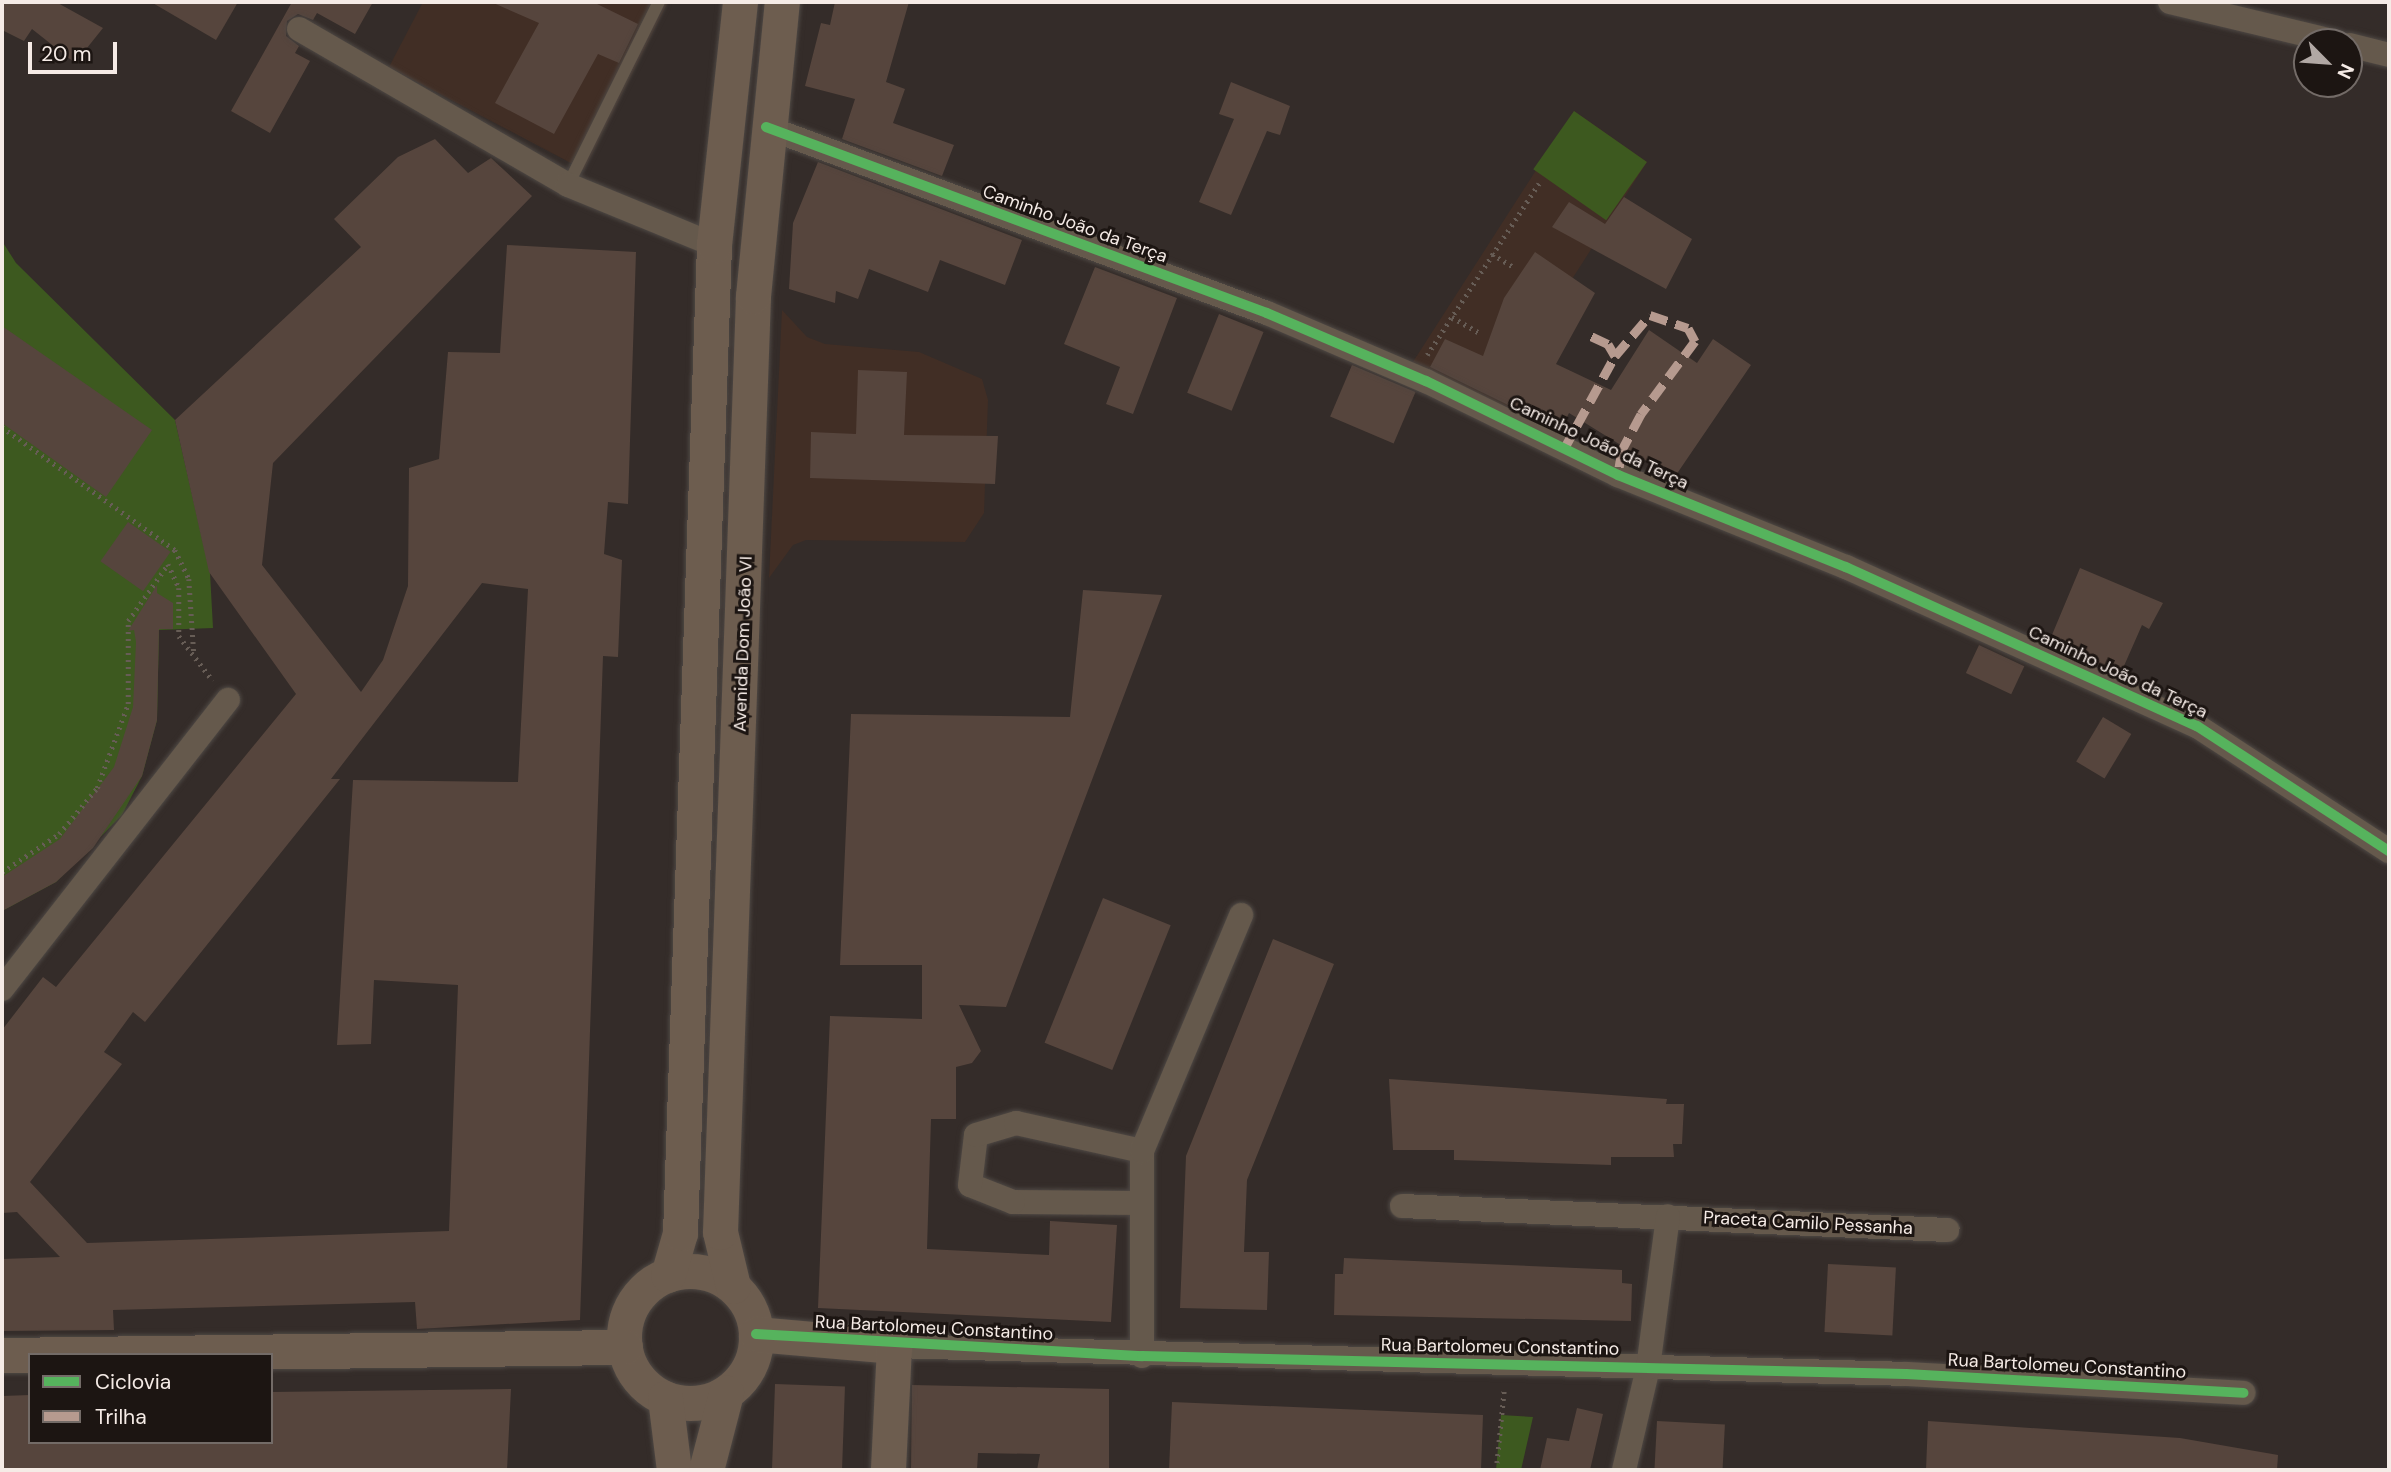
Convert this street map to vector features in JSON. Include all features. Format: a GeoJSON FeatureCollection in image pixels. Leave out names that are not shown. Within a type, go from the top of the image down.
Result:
{"type":"FeatureCollection","features":[{"type":"Feature","properties":{"kind":"main road"},"geometry":{"type":"LineString","coordinates":[[668,1275],[680,1233],[713,245],[740,2]]}},
{"type":"Feature","properties":{"kind":"main road","name":"Avenida Dom João VI"},"geometry":{"type":"LineString","coordinates":[[733,1286],[720,1232],[753,296],[766,127],[782,2]]}},
{"type":"Feature","properties":{"kind":"main road"},"geometry":{"type":"LineString","coordinates":[[706,1470],[726,1392],[754,1357],[757,1334],[749,1308],[733,1286],[698,1271],[668,1275],[633,1305],[625,1347],[639,1377],[665,1398],[707,1401],[726,1392]]}},
{"type":"Feature","properties":{"kind":"main road","name":"Rua Bartolomeu Constantino"},"geometry":{"type":"LineString","coordinates":[[757,1334],[894,1346]]}},
{"type":"Feature","properties":{"kind":"main road"},"geometry":{"type":"LineString","coordinates":[[888,1470],[894,1346]]}},
{"type":"Feature","properties":{"kind":"main road"},"geometry":{"type":"LineString","coordinates":[[158,1353],[625,1347]]}},
{"type":"Feature","properties":{"kind":"main road"},"geometry":{"type":"LineString","coordinates":[[2,1355],[28,1355]]}},
{"type":"Feature","properties":{"kind":"main road"},"geometry":{"type":"LineString","coordinates":[[665,1398],[674,1470]]}},
{"type":"Feature","properties":{"kind":"street"},"geometry":{"type":"LineString","coordinates":[[2170,2],[2293,32]]}},
{"type":"Feature","properties":{"kind":"street"},"geometry":{"type":"LineString","coordinates":[[299,29],[568,186],[713,245]]}},
{"type":"Feature","properties":{"kind":"street"},"geometry":{"type":"LineString","coordinates":[[2363,48],[2389,55]]}},
{"type":"Feature","properties":{"kind":"street","name":"Caminho João da Terça"},"geometry":{"type":"LineString","coordinates":[[766,127],[1266,313],[1414,376],[1618,475],[1846,567],[2197,726],[2389,851]]}},
{"type":"Feature","properties":{"kind":"street"},"geometry":{"type":"LineString","coordinates":[[2,989],[228,700]]}},
{"type":"Feature","properties":{"kind":"street"},"geometry":{"type":"LineString","coordinates":[[1142,1356],[1143,1151],[1241,915]]}},
{"type":"Feature","properties":{"kind":"street"},"geometry":{"type":"LineString","coordinates":[[1142,1203],[1013,1202],[970,1185],[976,1135],[1016,1123],[1143,1151]]}},
{"type":"Feature","properties":{"kind":"street","name":"Praceta Camilo Pessanha"},"geometry":{"type":"LineString","coordinates":[[1402,1206],[1947,1230]]}},
{"type":"Feature","properties":{"kind":"street"},"geometry":{"type":"LineString","coordinates":[[1623,1470],[1648,1368],[1668,1216]]}},
{"type":"Feature","properties":{"kind":"street","name":"Rua Bartolomeu Constantino"},"geometry":{"type":"LineString","coordinates":[[894,1346],[1142,1356],[1648,1368],[2243,1393]]}},
{"type":"Feature","properties":{"kind":"lane"},"geometry":{"type":"LineString","coordinates":[[568,186],[659,2]]}},
{"type":"Feature","properties":{"kind":"path"},"geometry":{"type":"LineString","coordinates":[[1414,376],[1539,183]]}},
{"type":"Feature","properties":{"kind":"path"},"geometry":{"type":"LineString","coordinates":[[1492,254],[1515,268]]}},
{"type":"Feature","properties":{"kind":"path"},"geometry":{"type":"LineString","coordinates":[[1451,317],[1482,334]]}},
{"type":"Feature","properties":{"kind":"path"},"geometry":{"type":"LineString","coordinates":[[2,428],[175,550],[189,579],[194,655]]}},
{"type":"Feature","properties":{"kind":"path"},"geometry":{"type":"LineString","coordinates":[[2,872],[59,834],[97,788],[128,704],[128,621],[168,564],[179,588],[179,636],[228,700]]}},
{"type":"Feature","properties":{"kind":"path"},"geometry":{"type":"LineString","coordinates":[[1496,1470],[1507,1365]]}},
{"type":"Feature","properties":{"kind":"shaded area"},"geometry":{"type":"Polygon","coordinates":[[[423,2],[668,2],[584,170],[389,67],[423,2]]]}},
{"type":"Feature","properties":{"kind":"shaded area"},"geometry":{"type":"Polygon","coordinates":[[[1574,111],[1647,162],[1533,340],[1542,399],[1533,421],[1411,365],[1574,111]]]}},
{"type":"Feature","properties":{"kind":"shaded area"},"geometry":{"type":"Polygon","coordinates":[[[782,310],[807,337],[825,344],[919,352],[982,379],[988,400],[984,513],[965,542],[806,540],[793,545],[769,578],[782,310]]]}},
{"type":"Feature","properties":{"kind":"green space"},"geometry":{"type":"Polygon","coordinates":[[[1574,111],[1647,162],[1606,220],[1533,169],[1574,111]]]}},
{"type":"Feature","properties":{"kind":"green space"},"geometry":{"type":"Polygon","coordinates":[[[2,241],[16,263],[175,420],[210,573],[213,628],[159,630],[157,720],[142,776],[122,815],[56,882],[2,911],[2,241]]]}},
{"type":"Feature","properties":{"kind":"green space"},"geometry":{"type":"Polygon","coordinates":[[[1501,1415],[1533,1417],[1521,1470],[1496,1470],[1501,1415]]]}},
{"type":"Feature","properties":{"kind":"building"},"geometry":{"type":"Polygon","coordinates":[[[2,2],[56,2],[103,28],[75,63],[32,29],[24,41],[2,30],[2,2]]]}},
{"type":"Feature","properties":{"kind":"building"},"geometry":{"type":"Polygon","coordinates":[[[151,2],[238,2],[216,40],[151,2]]]}},
{"type":"Feature","properties":{"kind":"building"},"geometry":{"type":"Polygon","coordinates":[[[292,2],[373,2],[355,34],[317,13],[313,20],[298,14],[287,21],[286,36],[299,46],[295,53],[310,61],[270,133],[231,111],[292,2]]]}},
{"type":"Feature","properties":{"kind":"building"},"geometry":{"type":"Polygon","coordinates":[[[491,2],[593,2],[638,24],[619,63],[598,54],[554,134],[495,103],[539,23],[491,2]]]}},
{"type":"Feature","properties":{"kind":"building"},"geometry":{"type":"Polygon","coordinates":[[[835,2],[909,2],[886,82],[905,89],[893,123],[954,145],[942,176],[842,139],[855,99],[805,86],[821,23],[830,25],[835,2]]]}},
{"type":"Feature","properties":{"kind":"building"},"geometry":{"type":"Polygon","coordinates":[[[1231,82],[1290,106],[1280,135],[1267,131],[1231,215],[1199,202],[1234,119],[1219,114],[1231,82]]]}},
{"type":"Feature","properties":{"kind":"building"},"geometry":{"type":"Polygon","coordinates":[[[435,139],[468,173],[491,158],[532,196],[273,463],[262,565],[361,692],[383,660],[408,586],[409,468],[439,459],[448,352],[500,353],[507,245],[636,252],[628,504],[608,502],[604,554],[622,560],[618,657],[603,656],[580,1320],[417,1329],[415,1302],[113,1310],[114,1330],[2,1331],[2,1259],[60,1257],[17,1212],[2,1213],[2,1030],[43,977],[56,987],[296,694],[209,572],[175,420],[361,247],[334,219],[398,157],[435,139]],[[482,583],[331,779],[340,779],[145,1022],[133,1012],[104,1052],[122,1064],[30,1182],[87,1243],[449,1231],[458,985],[374,980],[371,1044],[337,1045],[353,780],[518,782],[528,589],[482,583]]]}},
{"type":"Feature","properties":{"kind":"building"},"geometry":{"type":"Polygon","coordinates":[[[818,162],[1022,240],[1005,285],[940,260],[928,292],[869,269],[858,299],[836,291],[835,303],[789,289],[793,223],[818,162]]]}},
{"type":"Feature","properties":{"kind":"building"},"geometry":{"type":"Polygon","coordinates":[[[1624,197],[1692,239],[1666,289],[1552,227],[1569,202],[1605,224],[1624,197]]]}},
{"type":"Feature","properties":{"kind":"building"},"geometry":{"type":"Polygon","coordinates":[[[1535,252],[1595,293],[1556,364],[1611,390],[1649,330],[1697,363],[1713,339],[1751,365],[1674,478],[1569,413],[1564,423],[1537,411],[1535,418],[1430,367],[1445,339],[1483,356],[1504,298],[1535,252]]]}},
{"type":"Feature","properties":{"kind":"building"},"geometry":{"type":"Polygon","coordinates":[[[1095,267],[1177,298],[1133,414],[1106,404],[1120,367],[1064,344],[1095,267]]]}},
{"type":"Feature","properties":{"kind":"building"},"geometry":{"type":"Polygon","coordinates":[[[1219,314],[1264,332],[1232,411],[1187,393],[1219,314]]]}},
{"type":"Feature","properties":{"kind":"building"},"geometry":{"type":"Polygon","coordinates":[[[2,326],[152,430],[106,497],[2,423],[2,326]]]}},
{"type":"Feature","properties":{"kind":"building"},"geometry":{"type":"Polygon","coordinates":[[[1352,365],[1416,392],[1394,444],[1330,417],[1352,365]]]}},
{"type":"Feature","properties":{"kind":"building"},"geometry":{"type":"Polygon","coordinates":[[[858,370],[907,372],[904,435],[998,436],[995,484],[810,478],[811,432],[856,434],[858,370]]]}},
{"type":"Feature","properties":{"kind":"building"},"geometry":{"type":"Polygon","coordinates":[[[128,522],[171,552],[143,591],[100,561],[128,522]]]}},
{"type":"Feature","properties":{"kind":"building"},"geometry":{"type":"Polygon","coordinates":[[[2080,568],[2163,603],[2149,629],[2142,625],[2120,675],[2049,642],[2080,568]]]}},
{"type":"Feature","properties":{"kind":"building"},"geometry":{"type":"Polygon","coordinates":[[[157,585],[157,593],[173,603],[173,629],[159,629],[157,720],[142,776],[93,848],[56,882],[2,911],[2,877],[60,839],[114,767],[133,707],[136,642],[134,630],[128,631],[157,585]]]}},
{"type":"Feature","properties":{"kind":"building"},"geometry":{"type":"Polygon","coordinates":[[[1083,590],[1162,595],[1006,1007],[959,1005],[981,1051],[972,1063],[956,1067],[956,1119],[931,1119],[927,1249],[1049,1255],[1050,1221],[1117,1225],[1111,1322],[818,1308],[830,1016],[922,1019],[922,965],[840,965],[851,714],[1070,717],[1083,590]]]}},
{"type":"Feature","properties":{"kind":"building"},"geometry":{"type":"Polygon","coordinates":[[[1979,645],[2024,666],[2011,694],[1966,673],[1979,645]]]}},
{"type":"Feature","properties":{"kind":"building"},"geometry":{"type":"Polygon","coordinates":[[[2103,717],[2131,734],[2105,779],[2076,762],[2103,717]]]}},
{"type":"Feature","properties":{"kind":"building"},"geometry":{"type":"Polygon","coordinates":[[[1103,898],[1171,925],[1112,1070],[1045,1043],[1103,898]]]}},
{"type":"Feature","properties":{"kind":"building"},"geometry":{"type":"Polygon","coordinates":[[[1273,939],[1334,964],[1247,1180],[1244,1252],[1269,1252],[1267,1310],[1180,1308],[1186,1156],[1273,939]]]}},
{"type":"Feature","properties":{"kind":"building"},"geometry":{"type":"Polygon","coordinates":[[[1389,1079],[1667,1099],[1666,1104],[1684,1104],[1682,1144],[1673,1144],[1674,1157],[1611,1157],[1611,1165],[1454,1160],[1454,1150],[1393,1150],[1389,1079]]]}},
{"type":"Feature","properties":{"kind":"building"},"geometry":{"type":"Polygon","coordinates":[[[1344,1258],[1622,1270],[1622,1283],[1632,1284],[1631,1321],[1334,1315],[1335,1274],[1343,1274],[1344,1258]]]}},
{"type":"Feature","properties":{"kind":"building"},"geometry":{"type":"Polygon","coordinates":[[[1828,1264],[1896,1268],[1892,1335],[1824,1332],[1828,1264]]]}},
{"type":"Feature","properties":{"kind":"building"},"geometry":{"type":"Polygon","coordinates":[[[775,1384],[845,1386],[842,1470],[772,1470],[775,1384]]]}},
{"type":"Feature","properties":{"kind":"building"},"geometry":{"type":"Polygon","coordinates":[[[912,1385],[1109,1389],[1109,1470],[1037,1470],[1040,1454],[978,1453],[977,1470],[911,1470],[912,1385]]]}},
{"type":"Feature","properties":{"kind":"building"},"geometry":{"type":"Polygon","coordinates":[[[511,1389],[507,1470],[2,1470],[2,1396],[28,1395],[28,1444],[273,1444],[273,1392],[511,1389]]]}},
{"type":"Feature","properties":{"kind":"building"},"geometry":{"type":"Polygon","coordinates":[[[1172,1402],[1483,1415],[1481,1470],[1169,1470],[1172,1402]]]}},
{"type":"Feature","properties":{"kind":"building"},"geometry":{"type":"Polygon","coordinates":[[[1577,1408],[1603,1414],[1590,1470],[1540,1470],[1547,1438],[1569,1441],[1577,1408]]]}},
{"type":"Feature","properties":{"kind":"building"},"geometry":{"type":"Polygon","coordinates":[[[1657,1421],[1725,1425],[1723,1470],[1654,1470],[1657,1421]]]}},
{"type":"Feature","properties":{"kind":"building"},"geometry":{"type":"Polygon","coordinates":[[[1928,1421],[2180,1438],[2278,1455],[2277,1470],[1926,1470],[1928,1421]]]}},
{"type":"Feature","properties":{"kind":"marked path"},"geometry":{"type":"LineString","coordinates":[[1615,356],[1650,315],[1688,328],[1695,341],[1641,414],[1622,449],[1618,475]]}},
{"type":"Feature","properties":{"kind":"marked path"},"geometry":{"type":"LineString","coordinates":[[1564,449],[1615,356],[1608,344],[1589,335]]}},
{"type":"Feature","properties":{"kind":"cycle path"},"geometry":{"type":"LineString","coordinates":[[766,127],[1267,313],[1426,381],[1618,475],[1846,567],[2197,726],[2389,851]]}},
{"type":"Feature","properties":{"kind":"cycle path"},"geometry":{"type":"LineString","coordinates":[[756,1334],[1142,1356],[1906,1374],[2243,1393]]}}]}
